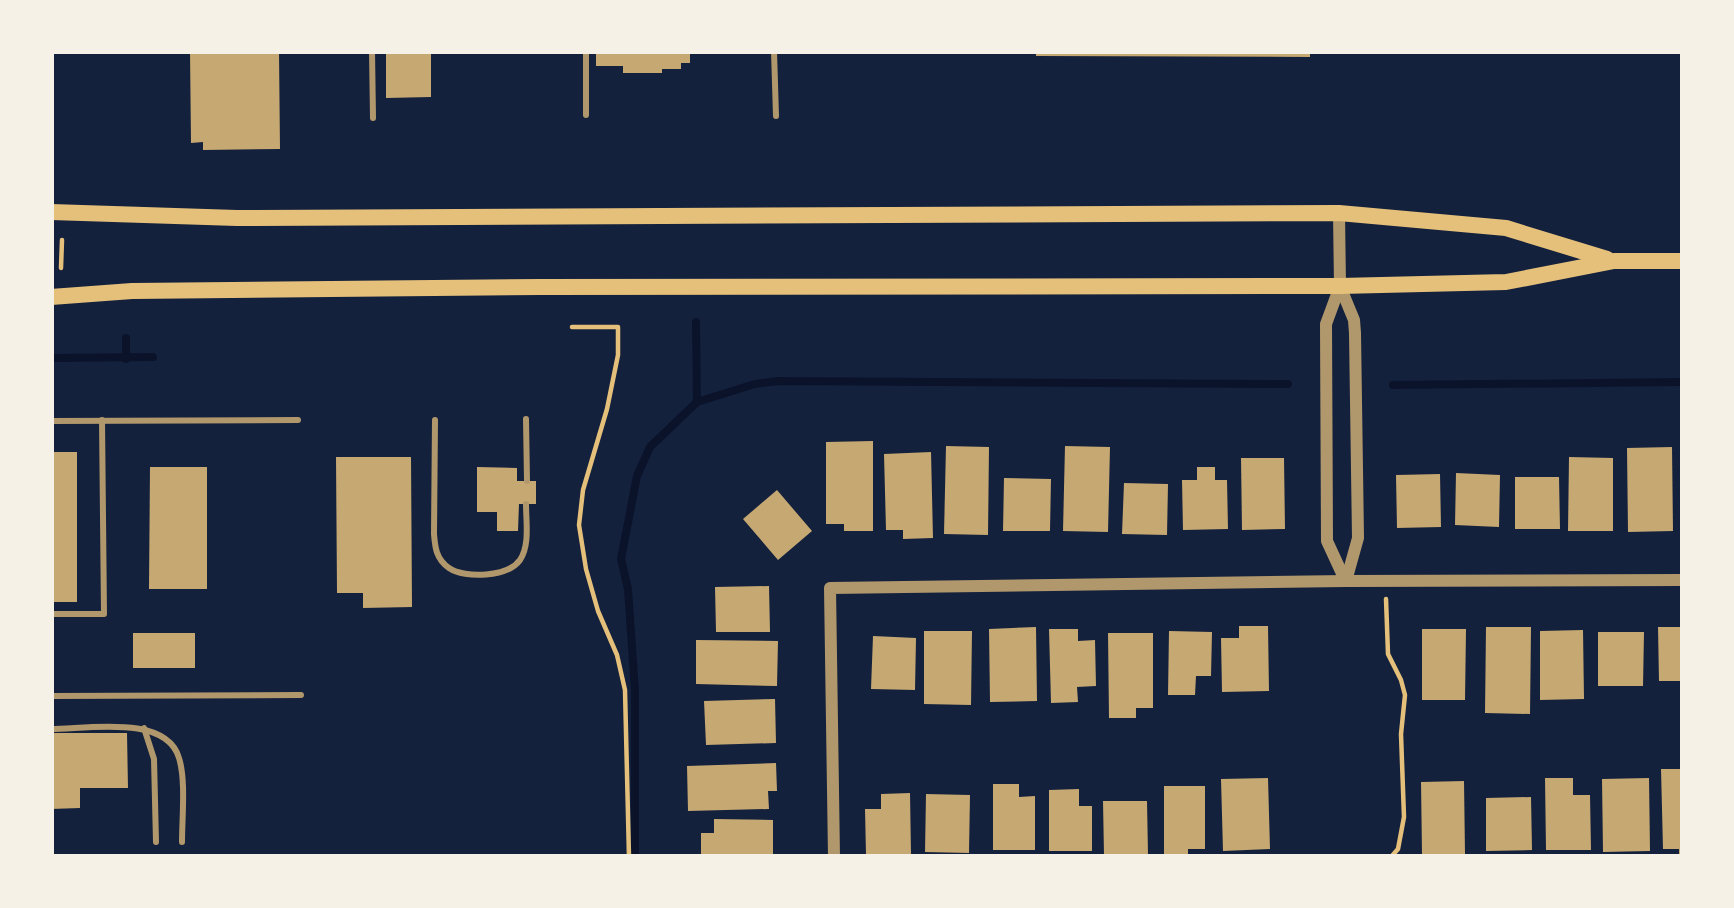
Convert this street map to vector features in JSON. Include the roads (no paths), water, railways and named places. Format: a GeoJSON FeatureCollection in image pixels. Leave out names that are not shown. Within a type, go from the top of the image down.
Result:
{"type":"FeatureCollection","features":[{"type":"Feature","properties":{"kind":"main road"},"geometry":{"type":"LineString","coordinates":[[51,212],[237,218],[1339,213],[1506,229],[1614,261]]}},
{"type":"Feature","properties":{"kind":"main road"},"geometry":{"type":"LineString","coordinates":[[51,297],[132,291],[542,287],[1340,286],[1506,282],[1614,261],[1683,261]]}},
{"type":"Feature","properties":{"kind":"street"},"geometry":{"type":"LineString","coordinates":[[1339,213],[1340,286],[1326,324],[1327,541],[1346,581]]}},
{"type":"Feature","properties":{"kind":"street"},"geometry":{"type":"LineString","coordinates":[[1340,286],[1354,320],[1358,492],[1358,538],[1346,581]]}},
{"type":"Feature","properties":{"kind":"street"},"geometry":{"type":"LineString","coordinates":[[834,857],[830,588],[1683,580]]}},
{"type":"Feature","properties":{"kind":"lane"},"geometry":{"type":"LineString","coordinates":[[372,51],[373,118]]}},
{"type":"Feature","properties":{"kind":"lane"},"geometry":{"type":"LineString","coordinates":[[586,51],[586,115]]}},
{"type":"Feature","properties":{"kind":"lane"},"geometry":{"type":"LineString","coordinates":[[774,51],[776,116]]}},
{"type":"Feature","properties":{"kind":"lane"},"geometry":{"type":"LineString","coordinates":[[526,419],[527,481]]}},
{"type":"Feature","properties":{"kind":"lane"},"geometry":{"type":"LineString","coordinates":[[51,614],[104,614],[102,420]]}},
{"type":"Feature","properties":{"kind":"lane"},"geometry":{"type":"LineString","coordinates":[[51,421],[298,420]]}},
{"type":"Feature","properties":{"kind":"lane"},"geometry":{"type":"LineString","coordinates":[[435,420],[434,534],[436,552],[444,564],[452,571],[475,573],[499,573],[516,566],[526,543],[526,504]]}},
{"type":"Feature","properties":{"kind":"lane"},"geometry":{"type":"LineString","coordinates":[[51,696],[301,695]]}},
{"type":"Feature","properties":{"kind":"lane"},"geometry":{"type":"LineString","coordinates":[[144,728],[154,759],[156,842]]}},
{"type":"Feature","properties":{"kind":"lane"},"geometry":{"type":"LineString","coordinates":[[51,729],[144,728],[165,736],[181,761],[182,842]]}},
{"type":"Feature","properties":{"kind":"waterway"},"geometry":{"type":"LineString","coordinates":[[696,322],[697,402]]}},
{"type":"Feature","properties":{"kind":"waterway"},"geometry":{"type":"LineString","coordinates":[[126,338],[126,359]]}},
{"type":"Feature","properties":{"kind":"waterway"},"geometry":{"type":"LineString","coordinates":[[51,358],[153,357]]}},
{"type":"Feature","properties":{"kind":"waterway"},"geometry":{"type":"LineString","coordinates":[[635,857],[635,691],[628,589],[621,559],[637,476],[650,447],[697,402],[778,381],[1288,384]]}},
{"type":"Feature","properties":{"kind":"waterway"},"geometry":{"type":"LineString","coordinates":[[1393,385],[1683,382]]}}]}
